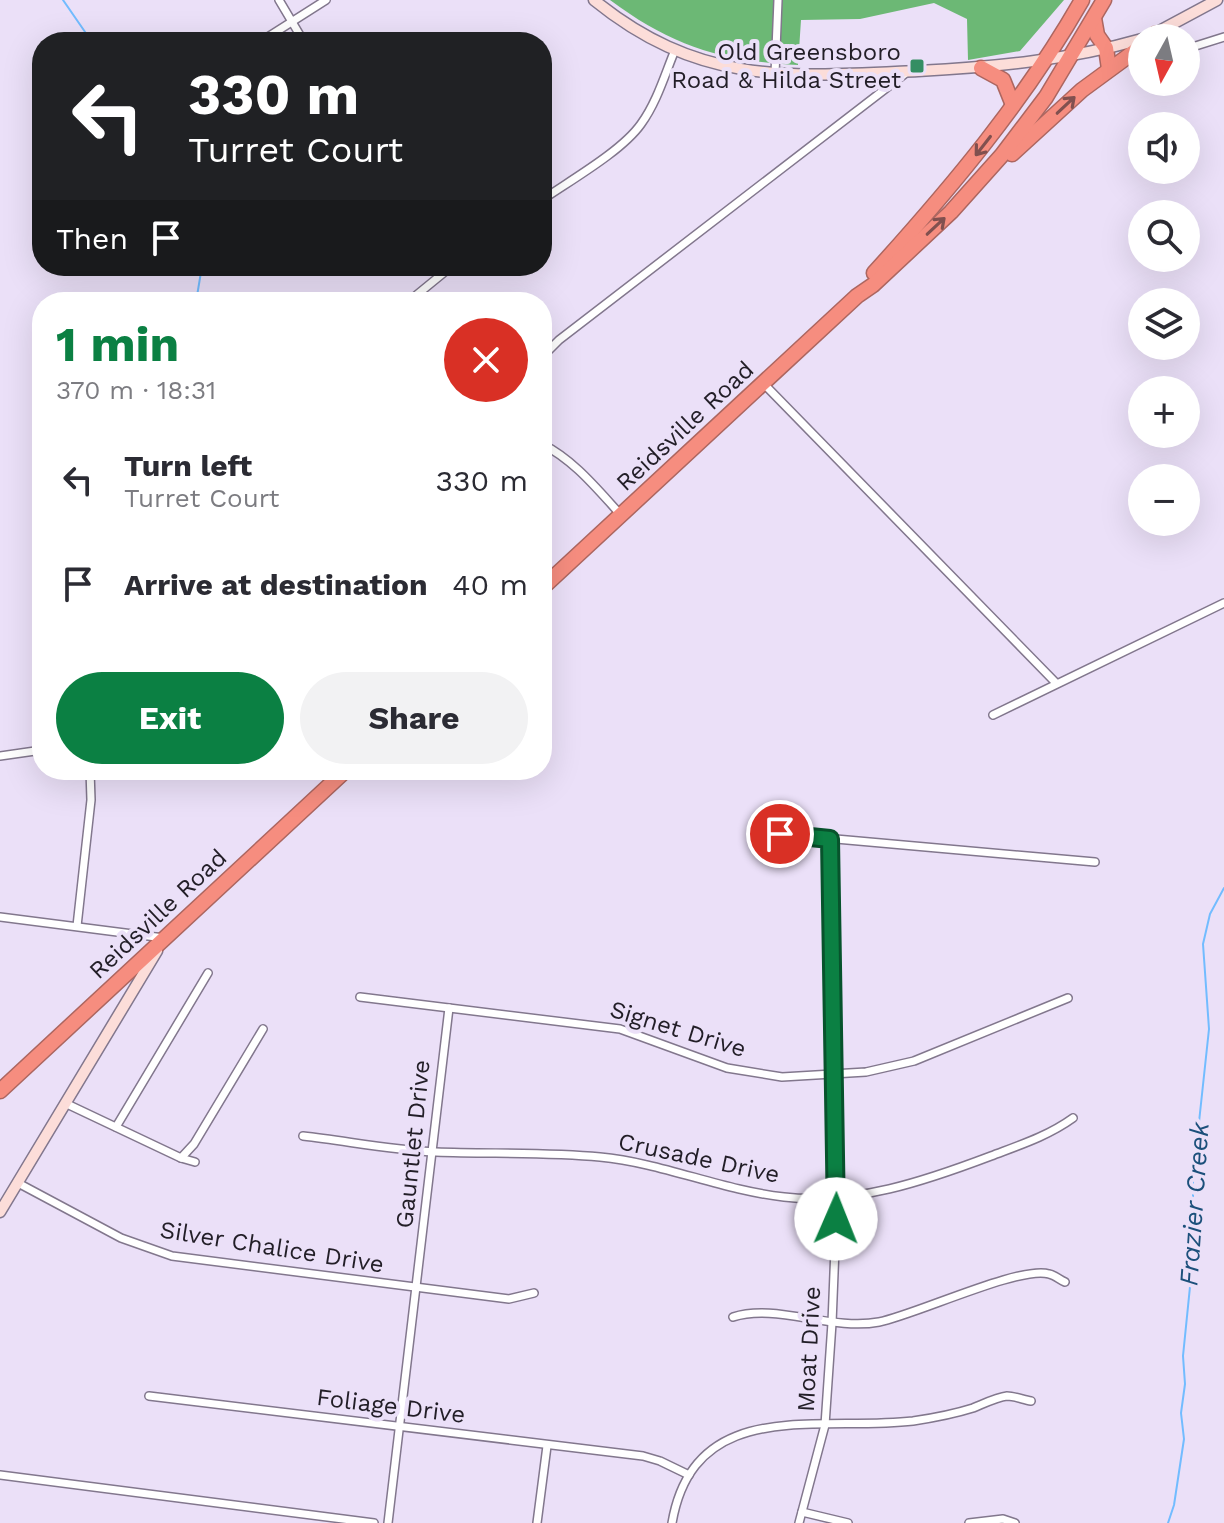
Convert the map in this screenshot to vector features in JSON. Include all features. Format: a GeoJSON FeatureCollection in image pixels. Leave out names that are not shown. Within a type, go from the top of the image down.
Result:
{"type":"FeatureCollection","features":[{"type":"Feature","properties":{"kind":"highway","name":"Reidsville Road"},"geometry":{"type":"LineString","coordinates":[[857,296],[956,180],[1045,60],[1082,0]]}},
{"type":"Feature","properties":{"kind":"highway","name":"Reidsville Road"},"geometry":{"type":"LineString","coordinates":[[552,579],[857,296],[873,285],[986,175],[1033,116],[1104,0]]}},
{"type":"Feature","properties":{"kind":"highway"},"geometry":{"type":"LineString","coordinates":[[1094,17],[1097,35],[1106,48],[1109,69]]}},
{"type":"Feature","properties":{"kind":"highway"},"geometry":{"type":"LineString","coordinates":[[986,175],[1128,56]]}},
{"type":"Feature","properties":{"kind":"highway"},"geometry":{"type":"LineString","coordinates":[[981,68],[1003,80],[1013,105]]}},
{"type":"Feature","properties":{"kind":"highway","name":"Reidsville Road"},"geometry":{"type":"LineString","coordinates":[[0,1091],[335,780]]}},
{"type":"Feature","properties":{"kind":"main road"},"geometry":{"type":"LineString","coordinates":[[594,0],[629,26],[675,50],[714,64],[775,75],[822,76],[981,68],[1045,60],[1128,43]]}},
{"type":"Feature","properties":{"kind":"main road"},"geometry":{"type":"LineString","coordinates":[[1176,24],[1217,0]]}},
{"type":"Feature","properties":{"kind":"main road"},"geometry":{"type":"LineString","coordinates":[[0,1212],[164,938]]}},
{"type":"Feature","properties":{"kind":"street"},"geometry":{"type":"LineString","coordinates":[[279,0],[298,32]]}},
{"type":"Feature","properties":{"kind":"street"},"geometry":{"type":"LineString","coordinates":[[276,32],[326,0]]}},
{"type":"Feature","properties":{"kind":"street"},"geometry":{"type":"LineString","coordinates":[[775,75],[778,0]]}},
{"type":"Feature","properties":{"kind":"street"},"geometry":{"type":"LineString","coordinates":[[1200,45],[1224,37]]}},
{"type":"Feature","properties":{"kind":"street"},"geometry":{"type":"LineString","coordinates":[[552,193],[620,145],[640,126],[675,50]]}},
{"type":"Feature","properties":{"kind":"street"},"geometry":{"type":"LineString","coordinates":[[552,347],[907,72]]}},
{"type":"Feature","properties":{"kind":"street"},"geometry":{"type":"LineString","coordinates":[[420,292],[440,276]]}},
{"type":"Feature","properties":{"kind":"street"},"geometry":{"type":"LineString","coordinates":[[763,383],[1056,683]]}},
{"type":"Feature","properties":{"kind":"street"},"geometry":{"type":"LineString","coordinates":[[552,449],[583,474],[621,515]]}},
{"type":"Feature","properties":{"kind":"street"},"geometry":{"type":"LineString","coordinates":[[993,715],[1224,603]]}},
{"type":"Feature","properties":{"kind":"street"},"geometry":{"type":"LineString","coordinates":[[0,756],[32,751]]}},
{"type":"Feature","properties":{"kind":"street"},"geometry":{"type":"LineString","coordinates":[[77,926],[91,800],[90,780]]}},
{"type":"Feature","properties":{"kind":"street"},"geometry":{"type":"LineString","coordinates":[[780,834],[1095,862]]}},
{"type":"Feature","properties":{"kind":"street","name":"Moat Drive"},"geometry":{"type":"LineString","coordinates":[[799,1523],[825,1425],[832,1323],[837,1198],[830,839]]}},
{"type":"Feature","properties":{"kind":"street"},"geometry":{"type":"LineString","coordinates":[[0,917],[164,938]]}},
{"type":"Feature","properties":{"kind":"street"},"geometry":{"type":"LineString","coordinates":[[116,1127],[208,973]]}},
{"type":"Feature","properties":{"kind":"street","name":"Signet Drive"},"geometry":{"type":"LineString","coordinates":[[360,997],[620,1029],[727,1068],[782,1077],[866,1072],[914,1061],[1068,998]]}},
{"type":"Feature","properties":{"kind":"street","name":"Gauntlet Drive"},"geometry":{"type":"LineString","coordinates":[[388,1523],[449,1008]]}},
{"type":"Feature","properties":{"kind":"street"},"geometry":{"type":"LineString","coordinates":[[181,1158],[194,1144],[263,1029]]}},
{"type":"Feature","properties":{"kind":"street"},"geometry":{"type":"LineString","coordinates":[[67,1104],[195,1162]]}},
{"type":"Feature","properties":{"kind":"street","name":"Crusade Drive"},"geometry":{"type":"LineString","coordinates":[[303,1136],[432,1152],[600,1157],[634,1162],[751,1192],[786,1198],[837,1198],[890,1190],[956,1170],[1052,1133],[1073,1118]]}},
{"type":"Feature","properties":{"kind":"street","name":"Silver Chalice Drive"},"geometry":{"type":"LineString","coordinates":[[18,1183],[121,1238],[172,1256],[509,1299],[534,1293]]}},
{"type":"Feature","properties":{"kind":"street"},"geometry":{"type":"LineString","coordinates":[[733,1317],[750,1312],[832,1323],[879,1322],[975,1289],[1032,1274],[1048,1273],[1065,1282]]}},
{"type":"Feature","properties":{"kind":"street","name":"Foliage Drive"},"geometry":{"type":"LineString","coordinates":[[149,1396],[628,1454],[660,1461],[689,1475]]}},
{"type":"Feature","properties":{"kind":"street"},"geometry":{"type":"LineString","coordinates":[[672,1523],[677,1499],[689,1475],[717,1445],[743,1432],[770,1426],[916,1421],[958,1412],[1007,1396],[1031,1401]]}},
{"type":"Feature","properties":{"kind":"street"},"geometry":{"type":"LineString","coordinates":[[537,1523],[547,1446]]}},
{"type":"Feature","properties":{"kind":"street"},"geometry":{"type":"LineString","coordinates":[[0,1475],[374,1523]]}},
{"type":"Feature","properties":{"kind":"street"},"geometry":{"type":"LineString","coordinates":[[802,1512],[848,1523]]}},
{"type":"Feature","properties":{"kind":"street"},"geometry":{"type":"LineString","coordinates":[[969,1523],[1003,1519],[1015,1523]]}},
{"type":"Feature","properties":{"kind":"green space"},"geometry":{"type":"Polygon","coordinates":[[[610,0],[1064,0],[1020,51],[968,60],[967,19],[934,3],[860,19],[801,20],[798,65],[744,60],[698,48],[655,29],[610,0]]]}},
{"type":"Feature","properties":{"kind":"waterway"},"geometry":{"type":"LineString","coordinates":[[63,0],[85,32]]}},
{"type":"Feature","properties":{"kind":"waterway"},"geometry":{"type":"LineString","coordinates":[[198,292],[200,276]]}},
{"type":"Feature","properties":{"kind":"waterway","name":"Frazier Creek"},"geometry":{"type":"LineString","coordinates":[[1168,1523],[1174,1505],[1184,1439],[1181,1413],[1193,1257],[1193,1178],[1209,1029],[1203,944],[1210,914],[1224,888]]}},
{"type":"Feature","properties":{"kind":"place","name":"Old Greensboro Road & Hilda Street"},"geometry":{"type":"Point","coordinates":[917,66]}},
{"type":"Feature","properties":{"kind":"route"},"geometry":{"type":"LineString","coordinates":[[780,834],[830,839],[836,1219]]}}]}
